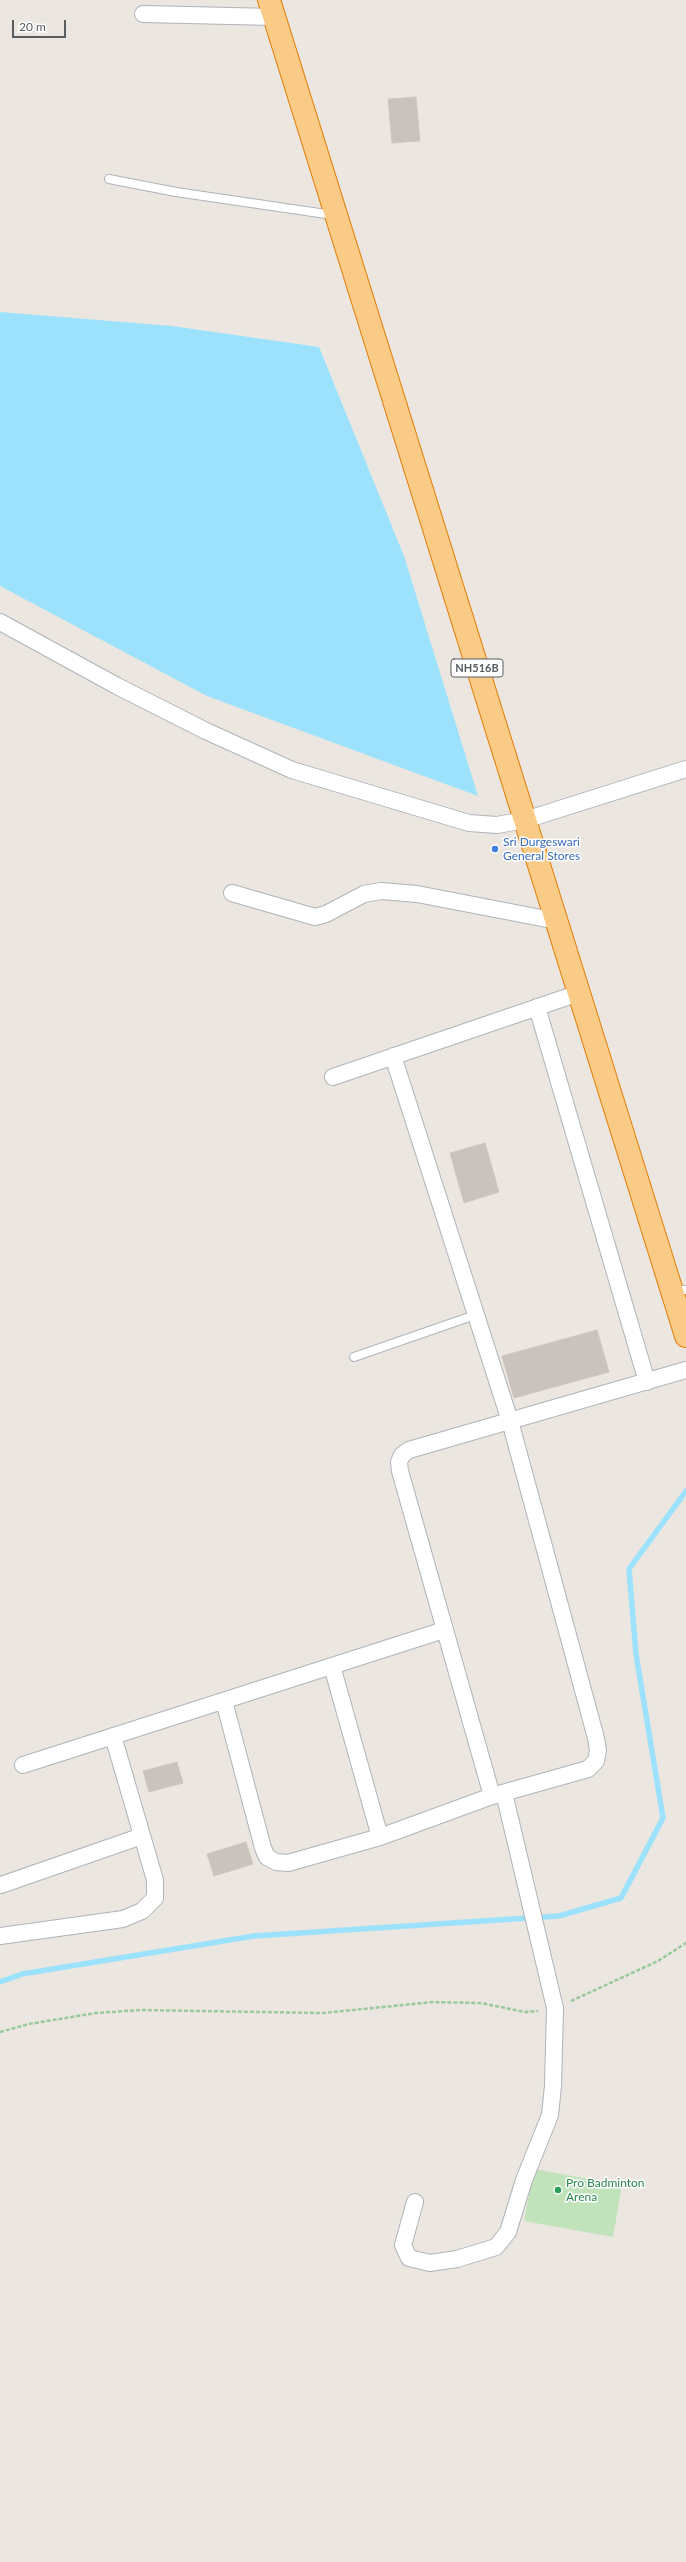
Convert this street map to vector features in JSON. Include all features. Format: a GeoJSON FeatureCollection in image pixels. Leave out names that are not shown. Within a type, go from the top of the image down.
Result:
{"type":"FeatureCollection","features":[{"type":"Feature","properties":{"kind":"highway","name":"NH516B"},"geometry":{"type":"LineString","coordinates":[[271,9],[579,993],[679,1289],[686,1336]]}},
{"type":"Feature","properties":{"kind":"street"},"geometry":{"type":"LineString","coordinates":[[143,14],[271,9]]}},
{"type":"Feature","properties":{"kind":"street"},"geometry":{"type":"LineString","coordinates":[[0,622],[131,693],[292,770],[469,823],[497,825],[525,820],[686,769]]}},
{"type":"Feature","properties":{"kind":"street"},"geometry":{"type":"LineString","coordinates":[[232,893],[315,917],[326,914],[364,894],[380,891],[417,894],[557,921]]}},
{"type":"Feature","properties":{"kind":"street"},"geometry":{"type":"LineString","coordinates":[[333,1077],[579,993]]}},
{"type":"Feature","properties":{"kind":"street"},"geometry":{"type":"LineString","coordinates":[[537,1007],[647,1382]]}},
{"type":"Feature","properties":{"kind":"street"},"geometry":{"type":"LineString","coordinates":[[224,1701],[263,1848],[267,1856],[276,1862],[288,1862],[380,1837],[498,1794],[588,1769],[596,1761],[598,1750],[510,1421],[393,1056]]}},
{"type":"Feature","properties":{"kind":"street"},"geometry":{"type":"LineString","coordinates":[[415,2202],[404,2245],[409,2258],[430,2263],[456,2259],[496,2246],[508,2232],[524,2180],[550,2115],[554,2086],[555,2008],[498,1794],[444,1630],[399,1462],[402,1454],[410,1450],[686,1370]]}},
{"type":"Feature","properties":{"kind":"street"},"geometry":{"type":"LineString","coordinates":[[23,1765],[444,1630]]}},
{"type":"Feature","properties":{"kind":"street"},"geometry":{"type":"LineString","coordinates":[[332,1666],[380,1837]]}},
{"type":"Feature","properties":{"kind":"street"},"geometry":{"type":"LineString","coordinates":[[0,1936],[123,1919],[142,1911],[155,1898],[155,1880],[113,1736]]}},
{"type":"Feature","properties":{"kind":"street"},"geometry":{"type":"LineString","coordinates":[[1,1885],[142,1836]]}},
{"type":"Feature","properties":{"kind":"lane"},"geometry":{"type":"LineString","coordinates":[[109,178],[176,192],[336,215]]}},
{"type":"Feature","properties":{"kind":"lane"},"geometry":{"type":"LineString","coordinates":[[354,1357],[475,1315]]}},
{"type":"Feature","properties":{"kind":"path"},"geometry":{"type":"LineString","coordinates":[[0,2032],[29,2024],[96,2013],[140,2010],[323,2013],[433,2002],[481,2003],[525,2012],[555,2008],[658,1961],[686,1943]]}},
{"type":"Feature","properties":{"kind":"green space"},"geometry":{"type":"Polygon","coordinates":[[[534,2169],[622,2185],[613,2237],[524,2221],[534,2169]]]}},
{"type":"Feature","properties":{"kind":"water"},"geometry":{"type":"Polygon","coordinates":[[[0,312],[172,326],[319,347],[404,556],[478,796],[207,696],[0,586],[0,312]]]}},
{"type":"Feature","properties":{"kind":"building"},"geometry":{"type":"Polygon","coordinates":[[[416,97],[420,141],[392,143],[388,99],[416,97]]]}},
{"type":"Feature","properties":{"kind":"building"},"geometry":{"type":"Polygon","coordinates":[[[485,1143],[499,1192],[464,1203],[450,1153],[485,1143]]]}},
{"type":"Feature","properties":{"kind":"building"},"geometry":{"type":"Polygon","coordinates":[[[597,1330],[609,1372],[514,1398],[502,1356],[597,1330]]]}},
{"type":"Feature","properties":{"kind":"building"},"geometry":{"type":"Polygon","coordinates":[[[177,1762],[183,1783],[149,1792],[143,1771],[177,1762]]]}},
{"type":"Feature","properties":{"kind":"building"},"geometry":{"type":"Polygon","coordinates":[[[246,1842],[253,1864],[214,1876],[207,1854],[246,1842]]]}},
{"type":"Feature","properties":{"kind":"waterway"},"geometry":{"type":"LineString","coordinates":[[0,1982],[22,1974],[254,1936],[559,1916],[621,1898],[663,1818],[636,1654],[629,1569],[686,1491]]}},
{"type":"Feature","properties":{"kind":"place","name":"Sri Durgeswari General Stores"},"geometry":{"type":"Point","coordinates":[495,849]}},
{"type":"Feature","properties":{"kind":"place","name":"Pro Badminton Arena"},"geometry":{"type":"Point","coordinates":[558,2190]}}]}
